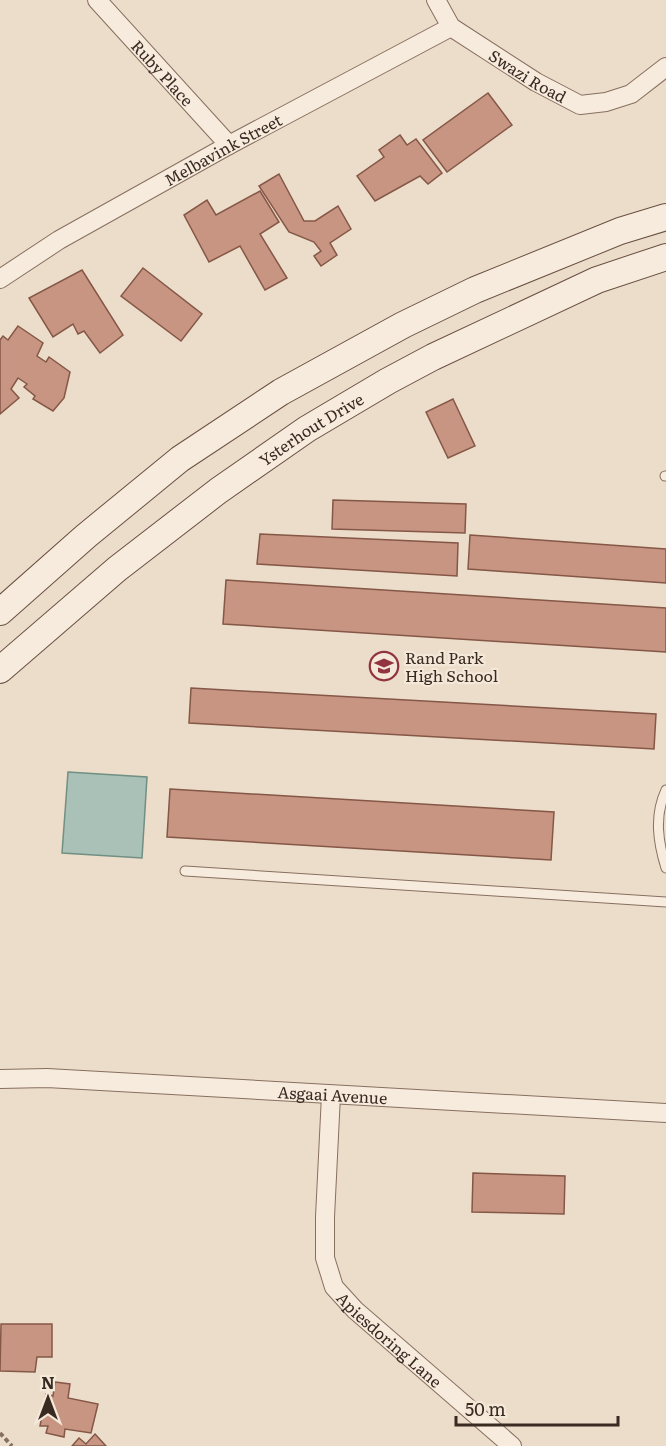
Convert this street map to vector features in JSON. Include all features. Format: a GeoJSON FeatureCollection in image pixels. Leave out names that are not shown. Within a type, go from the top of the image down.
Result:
{"type":"FeatureCollection","features":[{"type":"Feature","properties":{"kind":"main road"},"geometry":{"type":"LineString","coordinates":[[0,612],[86,536],[180,459],[281,392],[403,325],[475,290],[620,231],[666,218]]}},
{"type":"Feature","properties":{"kind":"main road","name":"Ysterhout Drive"},"geometry":{"type":"LineString","coordinates":[[0,670],[117,569],[218,491],[307,429],[388,381],[434,357],[597,280],[666,257]]}},
{"type":"Feature","properties":{"kind":"street","name":"Ruby Place"},"geometry":{"type":"LineString","coordinates":[[97,0],[229,145]]}},
{"type":"Feature","properties":{"kind":"street","name":"Swazi Road"},"geometry":{"type":"LineString","coordinates":[[435,0],[451,27],[536,82],[580,105],[606,102],[631,94],[666,67]]}},
{"type":"Feature","properties":{"kind":"street","name":"Melbavink Street"},"geometry":{"type":"LineString","coordinates":[[0,279],[59,240],[229,145],[451,27]]}},
{"type":"Feature","properties":{"kind":"street","name":"Asgaai Avenue"},"geometry":{"type":"LineString","coordinates":[[0,1079],[47,1078],[666,1113]]}},
{"type":"Feature","properties":{"kind":"street","name":"Apiesdoring Lane"},"geometry":{"type":"LineString","coordinates":[[331,1095],[325,1258],[334,1287],[356,1311],[512,1446]]}},
{"type":"Feature","properties":{"kind":"lane"},"geometry":{"type":"LineString","coordinates":[[666,790],[661,801],[657,828],[666,868]]}},
{"type":"Feature","properties":{"kind":"lane"},"geometry":{"type":"LineString","coordinates":[[185,871],[666,903]]}},
{"type":"Feature","properties":{"kind":"path"},"geometry":{"type":"LineString","coordinates":[[0,1433],[12,1446]]}},
{"type":"Feature","properties":{"kind":"shaded area"},"geometry":{"type":"Polygon","coordinates":[[[68,772],[147,777],[142,858],[62,853],[68,772]]]}},
{"type":"Feature","properties":{"kind":"building"},"geometry":{"type":"Polygon","coordinates":[[[488,93],[512,125],[447,172],[423,140],[488,93]]]}},
{"type":"Feature","properties":{"kind":"building"},"geometry":{"type":"Polygon","coordinates":[[[400,135],[407,145],[416,139],[442,173],[428,184],[420,176],[375,201],[357,176],[384,157],[379,150],[400,135]]]}},
{"type":"Feature","properties":{"kind":"building"},"geometry":{"type":"Polygon","coordinates":[[[279,174],[304,221],[315,221],[338,206],[351,229],[330,243],[337,255],[321,266],[314,256],[321,251],[314,242],[289,232],[259,186],[279,174]]]}},
{"type":"Feature","properties":{"kind":"building"},"geometry":{"type":"Polygon","coordinates":[[[260,191],[279,222],[260,234],[287,278],[265,290],[240,246],[209,262],[184,215],[207,200],[216,215],[260,191]]]}},
{"type":"Feature","properties":{"kind":"building"},"geometry":{"type":"Polygon","coordinates":[[[143,268],[202,314],[181,341],[121,296],[143,268]]]}},
{"type":"Feature","properties":{"kind":"building"},"geometry":{"type":"Polygon","coordinates":[[[82,270],[123,335],[100,353],[84,331],[78,334],[73,324],[53,337],[29,298],[82,270]]]}},
{"type":"Feature","properties":{"kind":"building"},"geometry":{"type":"Polygon","coordinates":[[[18,326],[43,343],[37,356],[46,362],[49,357],[70,372],[64,398],[53,411],[33,399],[35,396],[24,387],[27,384],[18,378],[11,389],[19,398],[0,414],[0,340],[3,336],[8,340],[18,326]]]}},
{"type":"Feature","properties":{"kind":"building"},"geometry":{"type":"Polygon","coordinates":[[[453,399],[475,446],[448,458],[426,412],[453,399]]]}},
{"type":"Feature","properties":{"kind":"building"},"geometry":{"type":"Polygon","coordinates":[[[333,500],[466,504],[465,533],[332,529],[333,500]]]}},
{"type":"Feature","properties":{"kind":"building"},"geometry":{"type":"Polygon","coordinates":[[[260,534],[458,543],[457,576],[257,564],[260,534]]]}},
{"type":"Feature","properties":{"kind":"building"},"geometry":{"type":"Polygon","coordinates":[[[470,535],[666,549],[666,583],[468,569],[470,535]]]}},
{"type":"Feature","properties":{"kind":"building"},"geometry":{"type":"Polygon","coordinates":[[[226,580],[666,608],[666,652],[223,624],[226,580]]]}},
{"type":"Feature","properties":{"kind":"building"},"geometry":{"type":"Polygon","coordinates":[[[191,688],[656,714],[654,749],[189,723],[191,688]]]}},
{"type":"Feature","properties":{"kind":"building"},"geometry":{"type":"Polygon","coordinates":[[[170,789],[554,812],[551,860],[167,837],[170,789]]]}},
{"type":"Feature","properties":{"kind":"building"},"geometry":{"type":"Polygon","coordinates":[[[473,1173],[565,1176],[564,1214],[472,1212],[473,1173]]]}},
{"type":"Feature","properties":{"kind":"building"},"geometry":{"type":"Polygon","coordinates":[[[1,1324],[52,1324],[52,1357],[37,1357],[35,1372],[0,1371],[1,1324]]]}},
{"type":"Feature","properties":{"kind":"building"},"geometry":{"type":"Polygon","coordinates":[[[55,1382],[70,1384],[68,1398],[98,1404],[91,1433],[65,1429],[64,1437],[46,1433],[48,1426],[40,1426],[46,1394],[53,1396],[55,1382]]]}},
{"type":"Feature","properties":{"kind":"building"},"geometry":{"type":"Polygon","coordinates":[[[95,1434],[106,1446],[72,1446],[79,1438],[86,1444],[95,1434]]]}},
{"type":"Feature","properties":{"kind":"place","name":"Rand Park High School"},"geometry":{"type":"Point","coordinates":[384,666]}}]}
